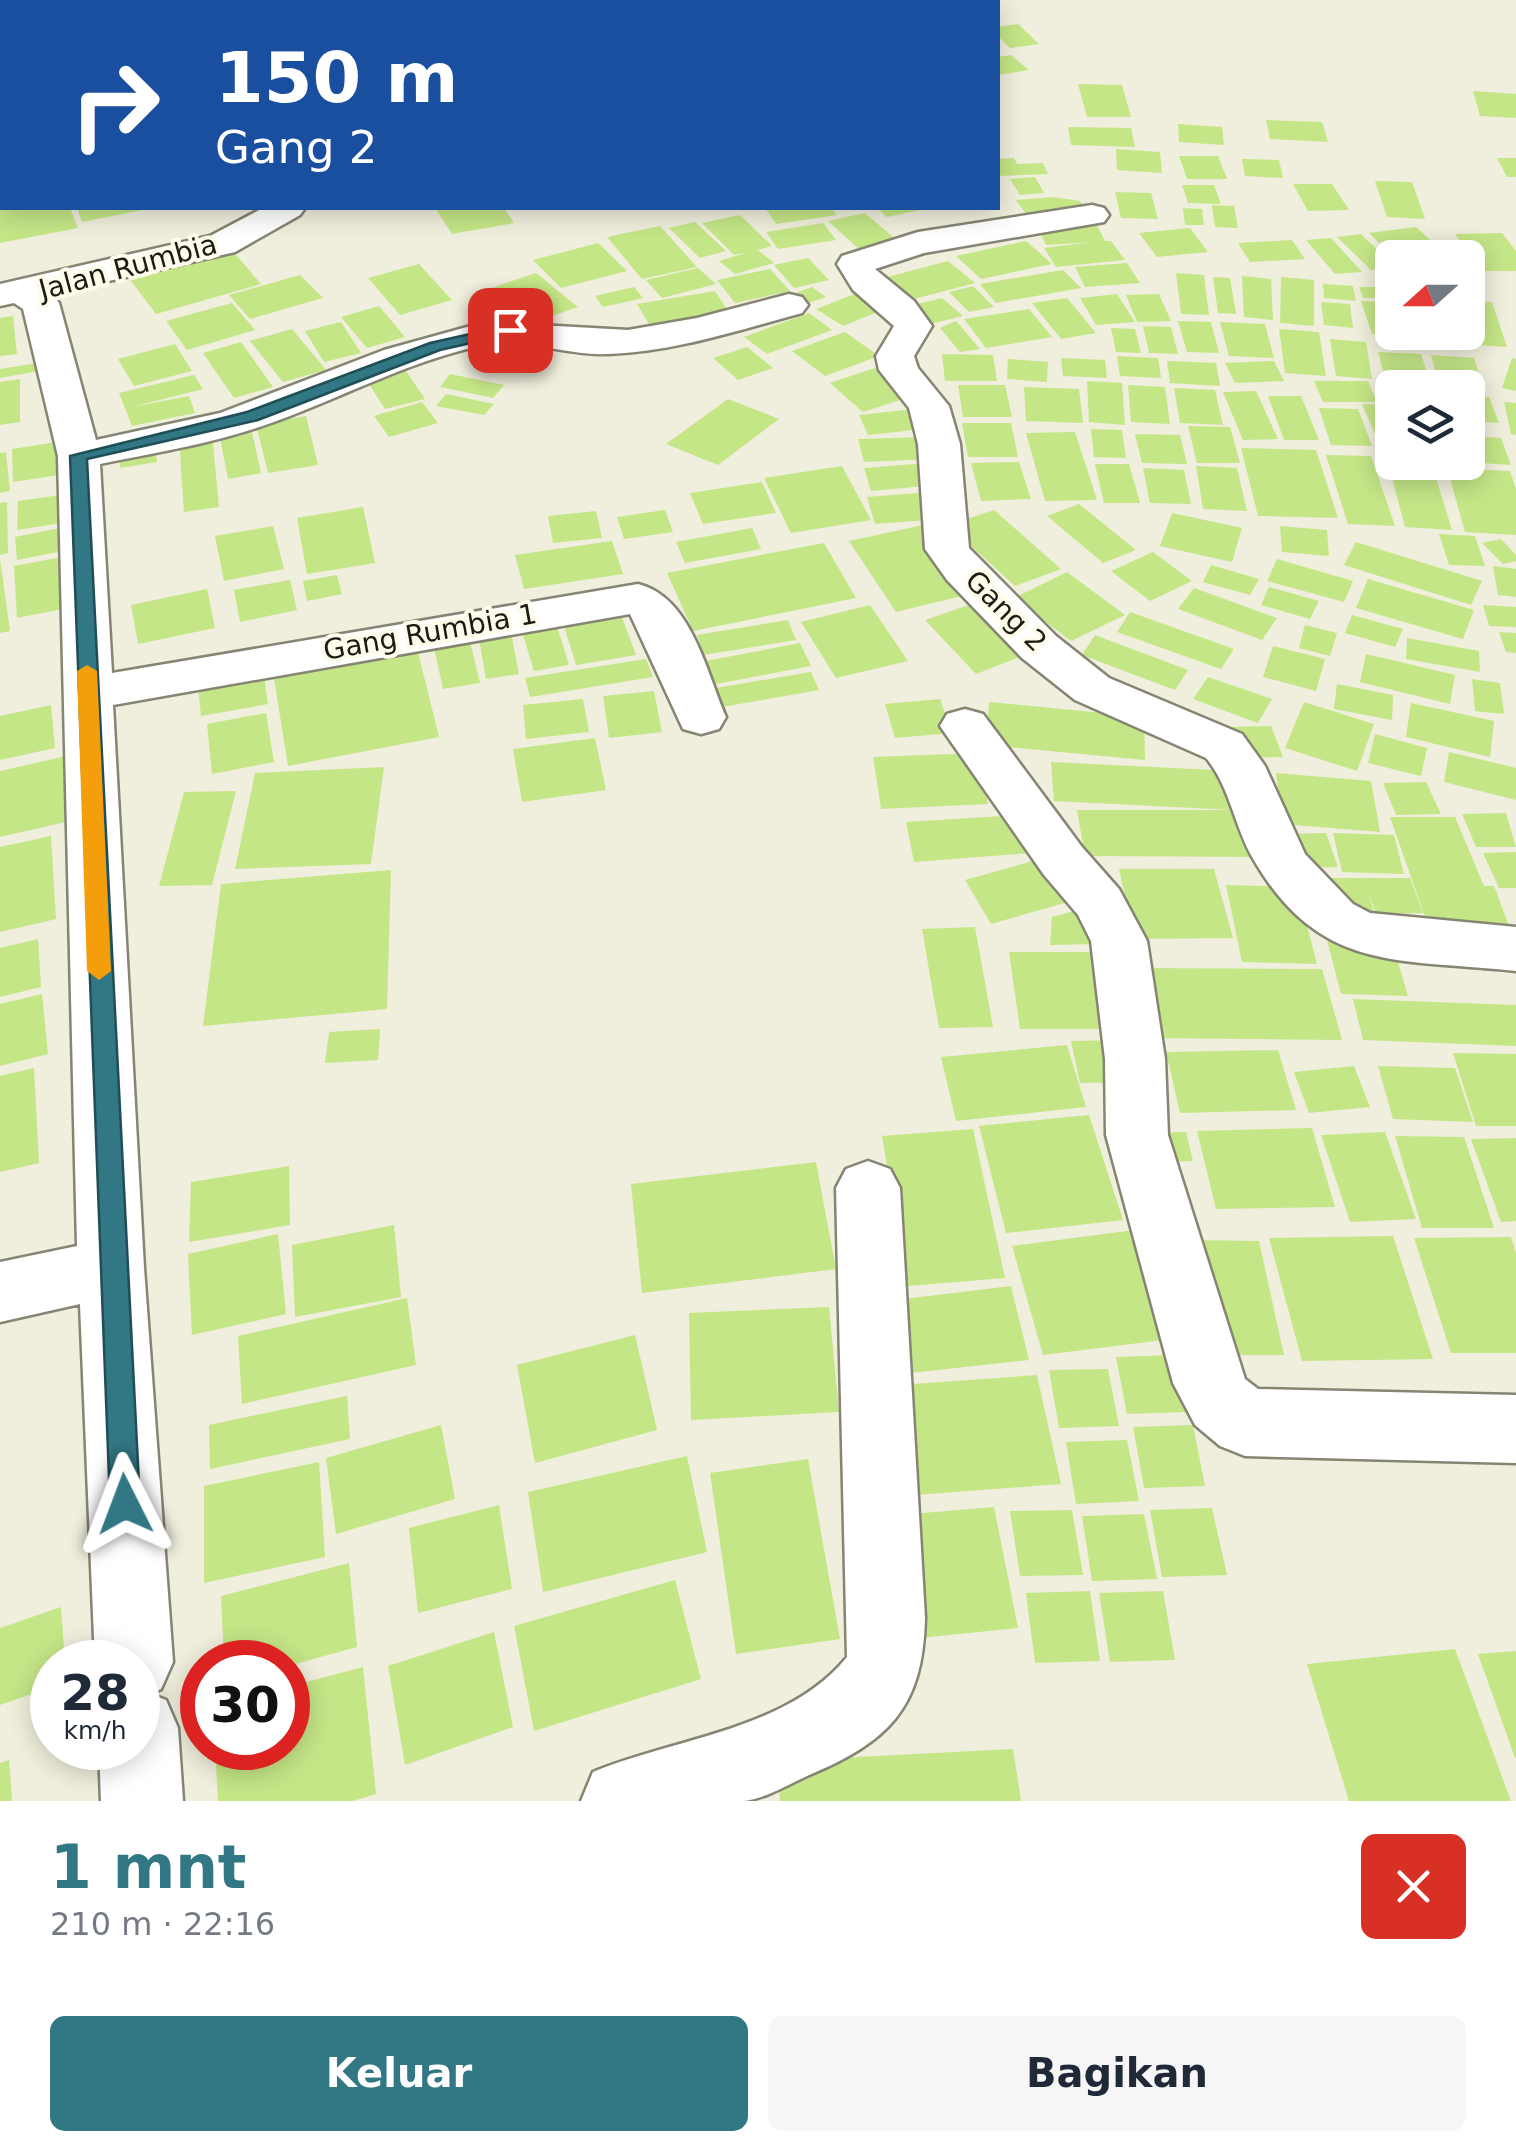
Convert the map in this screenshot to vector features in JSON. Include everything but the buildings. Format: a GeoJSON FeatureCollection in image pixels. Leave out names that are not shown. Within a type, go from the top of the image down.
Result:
{"type":"FeatureCollection","features":[{"type":"Feature","properties":{"kind":"street","name":"Jalan Rumbia"},"geometry":{"type":"LineString","coordinates":[[12,294],[222,244],[284,210]]}},
{"type":"Feature","properties":{"kind":"street","name":"Gang 2"},"geometry":{"type":"LineString","coordinates":[[1092,214],[918,243],[855,264],[871,289],[908,316],[912,326],[896,356],[900,370],[929,406],[940,444],[947,549],[1040,647],[1092,690],[1224,746],[1238,760],[1268,838],[1316,908],[1346,928],[1394,940],[1516,949]]}},
{"type":"Feature","properties":{"kind":"street","name":"Jalan Rumbia"},"geometry":{"type":"LineString","coordinates":[[12,294],[40,303],[78,456],[111,1268],[133,1640]]}},
{"type":"Feature","properties":{"kind":"street"},"geometry":{"type":"LineString","coordinates":[[78,456],[252,416],[436,346],[510,330],[575,343],[626,342],[702,329],[790,306]]}},
{"type":"Feature","properties":{"kind":"street","name":"Gang Rumbia 1"},"geometry":{"type":"LineString","coordinates":[[88,694],[638,598],[655,609],[701,717]]}},
{"type":"Feature","properties":{"kind":"street"},"geometry":{"type":"LineString","coordinates":[[965,726],[1062,861],[1100,902],[1119,941],[1135,1058],[1137,1134],[1208,1382],[1220,1402],[1245,1422],[1516,1429]]}},
{"type":"Feature","properties":{"kind":"street"},"geometry":{"type":"LineString","coordinates":[[622,1801],[831,1728],[866,1700],[882,1675],[887,1618],[868,1188]]}},
{"type":"Feature","properties":{"kind":"street"},"geometry":{"type":"LineString","coordinates":[[0,1292],[111,1268]]}},
{"type":"Feature","properties":{"kind":"street"},"geometry":{"type":"LineString","coordinates":[[140,1770],[142,1801]]}},
{"type":"Feature","properties":{"kind":"slow traffic"},"geometry":{"type":"LineString","coordinates":[[87,671],[99,971]]}},
{"type":"Feature","properties":{"kind":"route"},"geometry":{"type":"LineString","coordinates":[[125,1504],[111,1268],[78,456],[252,416],[436,346],[510,330]]}}]}
